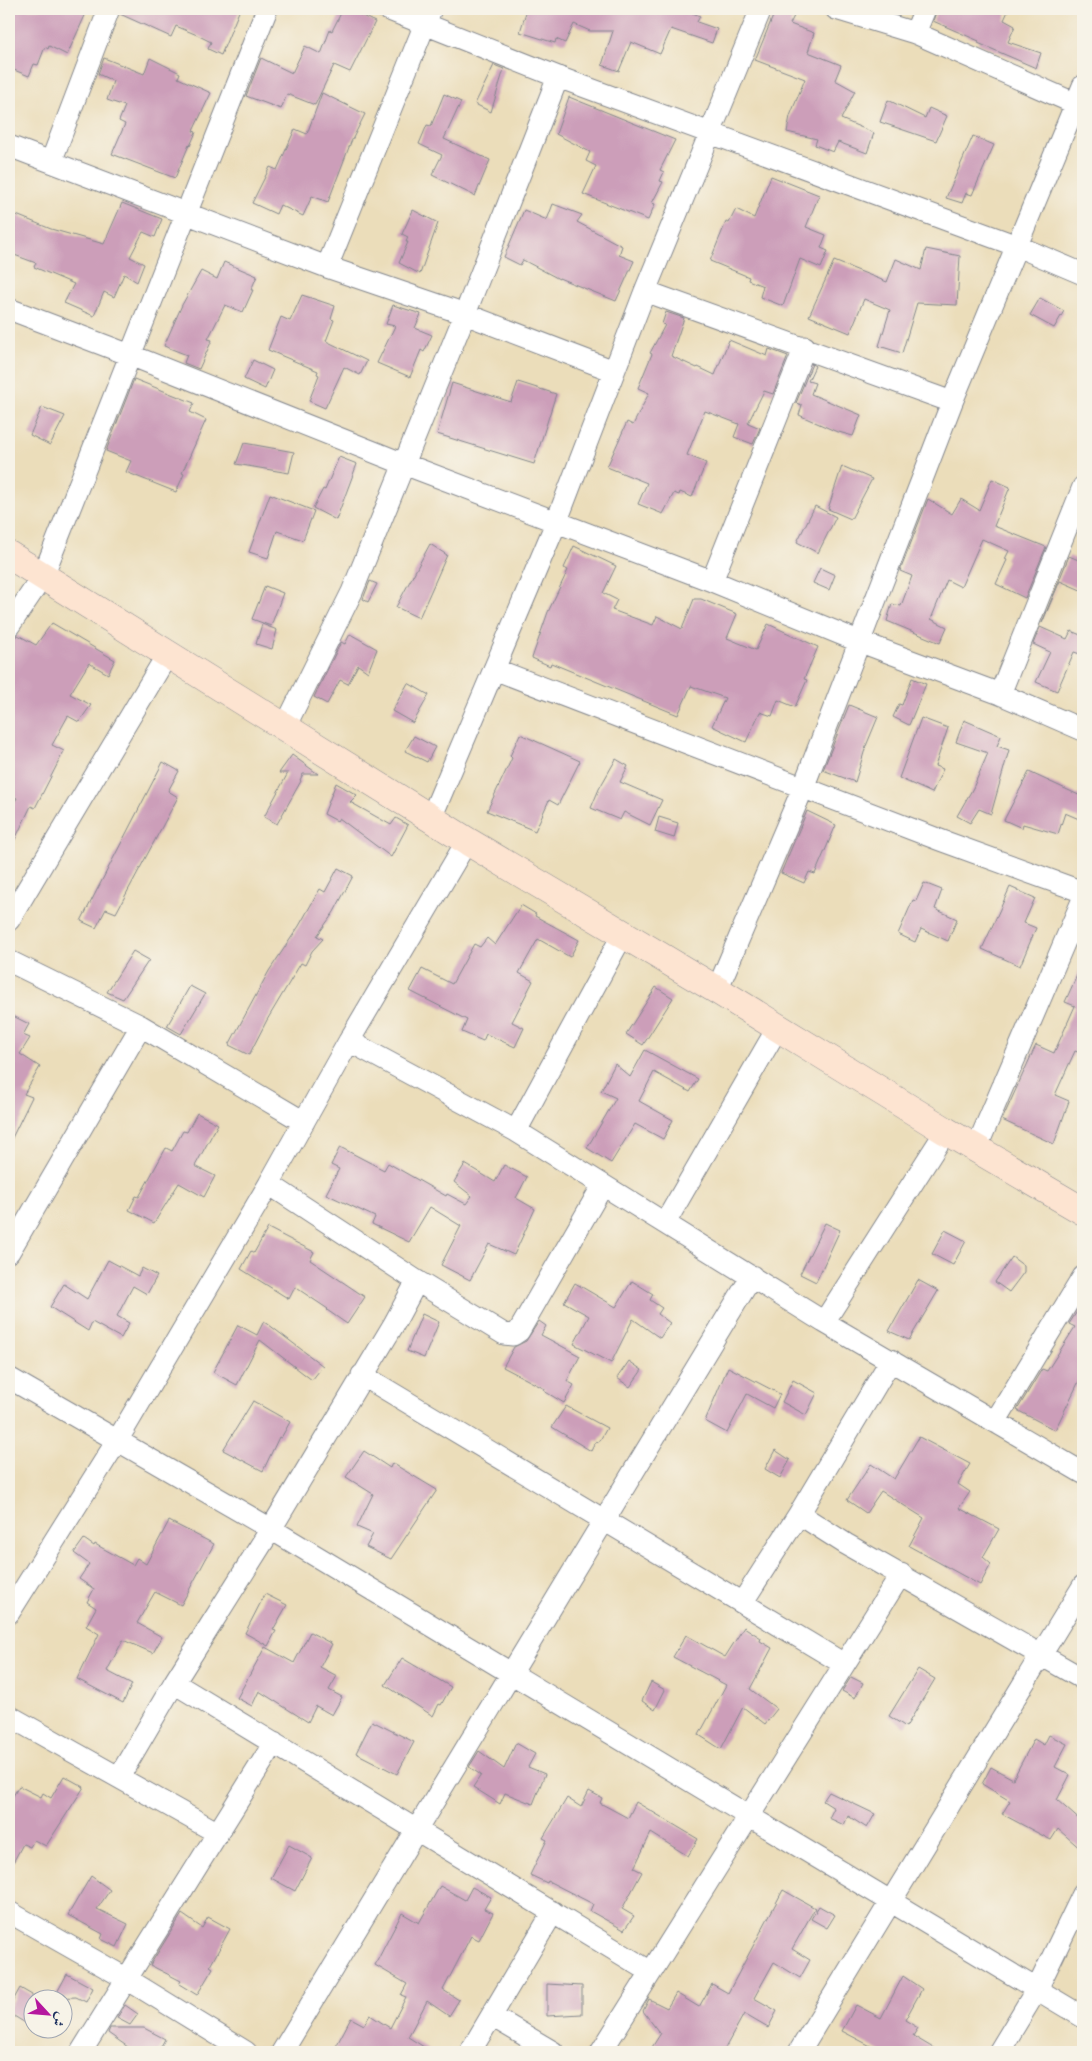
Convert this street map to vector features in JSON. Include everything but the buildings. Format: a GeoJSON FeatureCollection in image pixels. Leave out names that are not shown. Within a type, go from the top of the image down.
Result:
{"type":"FeatureCollection","features":[{"type":"Feature","properties":{"kind":"street"},"geometry":{"type":"LineString","coordinates":[[51,162],[109,9]]}},
{"type":"Feature","properties":{"kind":"street"},"geometry":{"type":"LineString","coordinates":[[9,626],[42,576],[267,9]]}},
{"type":"Feature","properties":{"kind":"street"},"geometry":{"type":"LineString","coordinates":[[387,9],[429,16],[558,77],[1017,246],[1083,274]]}},
{"type":"Feature","properties":{"kind":"street"},"geometry":{"type":"LineString","coordinates":[[431,818],[556,523],[614,371],[761,9]]}},
{"type":"Feature","properties":{"kind":"street"},"geometry":{"type":"LineString","coordinates":[[717,990],[803,788],[858,641],[952,402],[1081,99],[915,33],[836,9]]}},
{"type":"Feature","properties":{"kind":"street"},"geometry":{"type":"LineString","coordinates":[[915,33],[925,9]]}},
{"type":"Feature","properties":{"kind":"street"},"geometry":{"type":"LineString","coordinates":[[327,267],[429,16]]}},
{"type":"Feature","properties":{"kind":"street"},"geometry":{"type":"LineString","coordinates":[[285,728],[352,592],[465,314],[558,77]]}},
{"type":"Feature","properties":{"kind":"street"},"geometry":{"type":"LineString","coordinates":[[9,146],[327,267],[465,314],[614,371]]}},
{"type":"Feature","properties":{"kind":"street"},"geometry":{"type":"LineString","coordinates":[[646,291],[805,347],[952,402]]}},
{"type":"Feature","properties":{"kind":"street"},"geometry":{"type":"LineString","coordinates":[[9,309],[556,523],[712,580],[858,641],[1000,694],[1083,730]]}},
{"type":"Feature","properties":{"kind":"street"},"geometry":{"type":"LineString","coordinates":[[712,580],[805,347]]}},
{"type":"Feature","properties":{"kind":"street"},"geometry":{"type":"LineString","coordinates":[[1000,694],[1083,486]]}},
{"type":"Feature","properties":{"kind":"street"},"geometry":{"type":"LineString","coordinates":[[9,555],[467,841],[717,990],[946,1131],[1083,1211]]}},
{"type":"Feature","properties":{"kind":"street"},"geometry":{"type":"LineString","coordinates":[[9,920],[167,655]]}},
{"type":"Feature","properties":{"kind":"street"},"geometry":{"type":"LineString","coordinates":[[494,669],[940,840],[1083,892]]}},
{"type":"Feature","properties":{"kind":"street"},"geometry":{"type":"LineString","coordinates":[[9,1613],[117,1440],[269,1184],[348,1041],[467,841]]}},
{"type":"Feature","properties":{"kind":"street"},"geometry":{"type":"LineString","coordinates":[[976,1149],[1083,899]]}},
{"type":"Feature","properties":{"kind":"street"},"geometry":{"type":"LineString","coordinates":[[516,1131],[623,934]]}},
{"type":"Feature","properties":{"kind":"street"},"geometry":{"type":"LineString","coordinates":[[9,961],[141,1026],[304,1122]]}},
{"type":"Feature","properties":{"kind":"street"},"geometry":{"type":"LineString","coordinates":[[9,1252],[141,1026]]}},
{"type":"Feature","properties":{"kind":"street"},"geometry":{"type":"LineString","coordinates":[[666,1223],[778,1027]]}},
{"type":"Feature","properties":{"kind":"street"},"geometry":{"type":"LineString","coordinates":[[348,1041],[516,1131],[824,1322],[1083,1473]]}},
{"type":"Feature","properties":{"kind":"street"},"geometry":{"type":"LineString","coordinates":[[824,1322],[946,1131]]}},
{"type":"Feature","properties":{"kind":"street"},"geometry":{"type":"LineString","coordinates":[[269,1184],[417,1281],[504,1334],[513,1335],[519,1331],[603,1185]]}},
{"type":"Feature","properties":{"kind":"street"},"geometry":{"type":"LineString","coordinates":[[282,2052],[752,1276]]}},
{"type":"Feature","properties":{"kind":"street"},"geometry":{"type":"LineString","coordinates":[[995,1422],[1083,1277]]}},
{"type":"Feature","properties":{"kind":"street"},"geometry":{"type":"LineString","coordinates":[[119,1778],[174,1683],[271,1529],[394,1324],[417,1281]]}},
{"type":"Feature","properties":{"kind":"street"},"geometry":{"type":"LineString","coordinates":[[742,1602],[799,1514],[891,1360]]}},
{"type":"Feature","properties":{"kind":"street"},"geometry":{"type":"LineString","coordinates":[[362,1375],[844,1664]]}},
{"type":"Feature","properties":{"kind":"street"},"geometry":{"type":"LineString","coordinates":[[9,1378],[271,1529],[1083,2017]]}},
{"type":"Feature","properties":{"kind":"street"},"geometry":{"type":"LineString","coordinates":[[799,1514],[1042,1657],[1083,1679]]}},
{"type":"Feature","properties":{"kind":"street"},"geometry":{"type":"LineString","coordinates":[[601,2052],[901,1574]]}},
{"type":"Feature","properties":{"kind":"street"},"geometry":{"type":"LineString","coordinates":[[799,2052],[890,1901],[1042,1657],[1083,1586]]}},
{"type":"Feature","properties":{"kind":"street"},"geometry":{"type":"LineString","coordinates":[[174,1683],[651,1972]]}},
{"type":"Feature","properties":{"kind":"street"},"geometry":{"type":"LineString","coordinates":[[9,1716],[218,1833]]}},
{"type":"Feature","properties":{"kind":"street"},"geometry":{"type":"LineString","coordinates":[[81,2052],[274,1744]]}},
{"type":"Feature","properties":{"kind":"street"},"geometry":{"type":"LineString","coordinates":[[998,2052],[1037,1990],[1083,1894]]}},
{"type":"Feature","properties":{"kind":"street"},"geometry":{"type":"LineString","coordinates":[[9,1912],[127,1979],[246,2052]]}},
{"type":"Feature","properties":{"kind":"street"},"geometry":{"type":"LineString","coordinates":[[470,2052],[553,1912]]}},
{"type":"Feature","properties":{"kind":"street"},"geometry":{"type":"LineString","coordinates":[[492,2016],[553,2052]]}}]}
